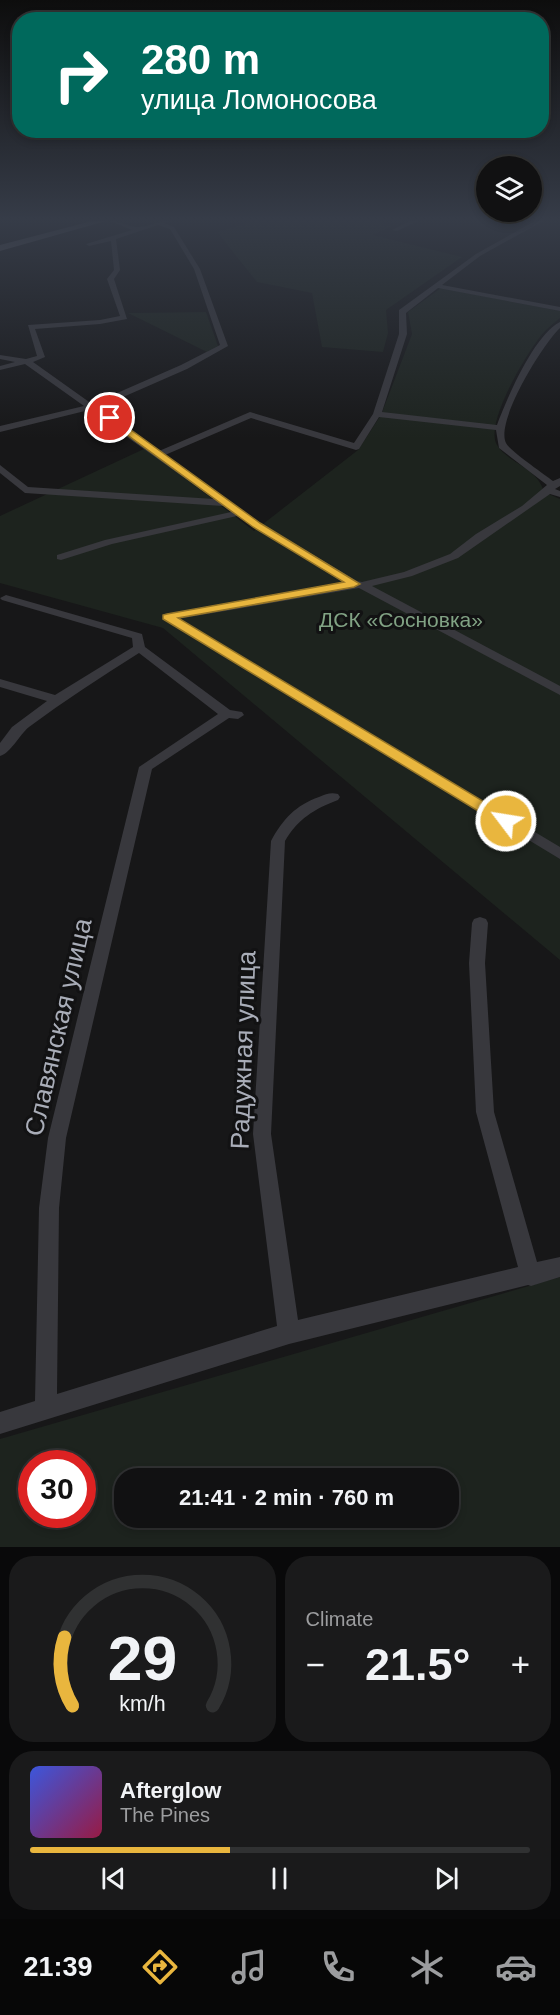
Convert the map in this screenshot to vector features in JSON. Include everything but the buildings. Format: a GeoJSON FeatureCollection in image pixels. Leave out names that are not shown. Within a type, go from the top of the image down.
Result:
{"type":"FeatureCollection","features":[{"type":"Feature","properties":{"kind":"street"},"geometry":{"type":"LineString","coordinates":[[0,368],[41,357],[31,327],[100,322],[124,316],[115,293]]}},
{"type":"Feature","properties":{"kind":"street"},"geometry":{"type":"LineString","coordinates":[[0,429],[94,406],[184,367],[224,346],[205,293]]}},
{"type":"Feature","properties":{"kind":"street"},"geometry":{"type":"LineString","coordinates":[[160,454],[250,415],[356,447],[377,414],[403,334],[402,312],[427,293]]}},
{"type":"Feature","properties":{"kind":"street"},"geometry":{"type":"LineString","coordinates":[[475,293],[560,309]]}},
{"type":"Feature","properties":{"kind":"street"},"geometry":{"type":"LineString","coordinates":[[556,483],[502,446],[499,433],[512,394],[546,337],[560,324]]}},
{"type":"Feature","properties":{"kind":"street"},"geometry":{"type":"LineString","coordinates":[[0,357],[27,361],[94,406],[238,513],[358,584],[560,691]]}},
{"type":"Feature","properties":{"kind":"street"},"geometry":{"type":"LineString","coordinates":[[377,414],[501,428]]}},
{"type":"Feature","properties":{"kind":"street"},"geometry":{"type":"LineString","coordinates":[[0,468],[26,490],[226,503]]}},
{"type":"Feature","properties":{"kind":"street"},"geometry":{"type":"LineString","coordinates":[[556,483],[548,490],[560,494]]}},
{"type":"Feature","properties":{"kind":"street"},"geometry":{"type":"LineString","coordinates":[[556,483],[525,508],[480,536],[454,556],[408,574],[167,617],[560,854]]}},
{"type":"Feature","properties":{"kind":"street"},"geometry":{"type":"LineString","coordinates":[[61,557],[120,540],[238,513]]}},
{"type":"Feature","properties":{"kind":"street"},"geometry":{"type":"LineString","coordinates":[[0,753],[17,730],[57,700],[139,648],[138,636],[6,598]]}},
{"type":"Feature","properties":{"kind":"street","name":"Славянская улица"},"geometry":{"type":"LineString","coordinates":[[46,1410],[49,1208],[57,1138],[146,767],[232,715],[139,648]]}},
{"type":"Feature","properties":{"kind":"street"},"geometry":{"type":"LineString","coordinates":[[0,683],[57,700]]}},
{"type":"Feature","properties":{"kind":"street","name":"Радужная улица"},"geometry":{"type":"LineString","coordinates":[[289,1333],[262,1134],[278,841],[288,822],[305,807],[333,797]]}},
{"type":"Feature","properties":{"kind":"street"},"geometry":{"type":"LineString","coordinates":[[480,923],[477,963],[485,1112],[531,1276]]}},
{"type":"Feature","properties":{"kind":"street"},"geometry":{"type":"LineString","coordinates":[[0,1423],[289,1333],[531,1276],[560,1267]]}},
{"type":"Feature","properties":{"kind":"green space"},"geometry":{"type":"Polygon","coordinates":[[[312,293],[410,293],[386,310],[388,333],[383,352],[322,347],[312,293]]]}},
{"type":"Feature","properties":{"kind":"green space","name":"ДСК «Сосновка»"},"geometry":{"type":"Polygon","coordinates":[[[434,293],[468,293],[560,311],[560,318],[540,337],[508,390],[496,422],[495,435],[497,445],[508,457],[536,477],[544,492],[560,499],[560,960],[163,628],[0,583],[0,516],[146,448],[254,531],[358,450],[381,415],[412,334],[408,312],[434,293]]]}},
{"type":"Feature","properties":{"kind":"green space"},"geometry":{"type":"Polygon","coordinates":[[[206,312],[218,346],[207,352],[128,313],[206,312]]]}},
{"type":"Feature","properties":{"kind":"green space"},"geometry":{"type":"Polygon","coordinates":[[[560,1277],[560,1547],[0,1547],[0,1439],[560,1277]]]}},
{"type":"Feature","properties":{"kind":"route"},"geometry":{"type":"LineString","coordinates":[[110,418],[238,513],[354,584],[167,617],[506,821]]}}]}
